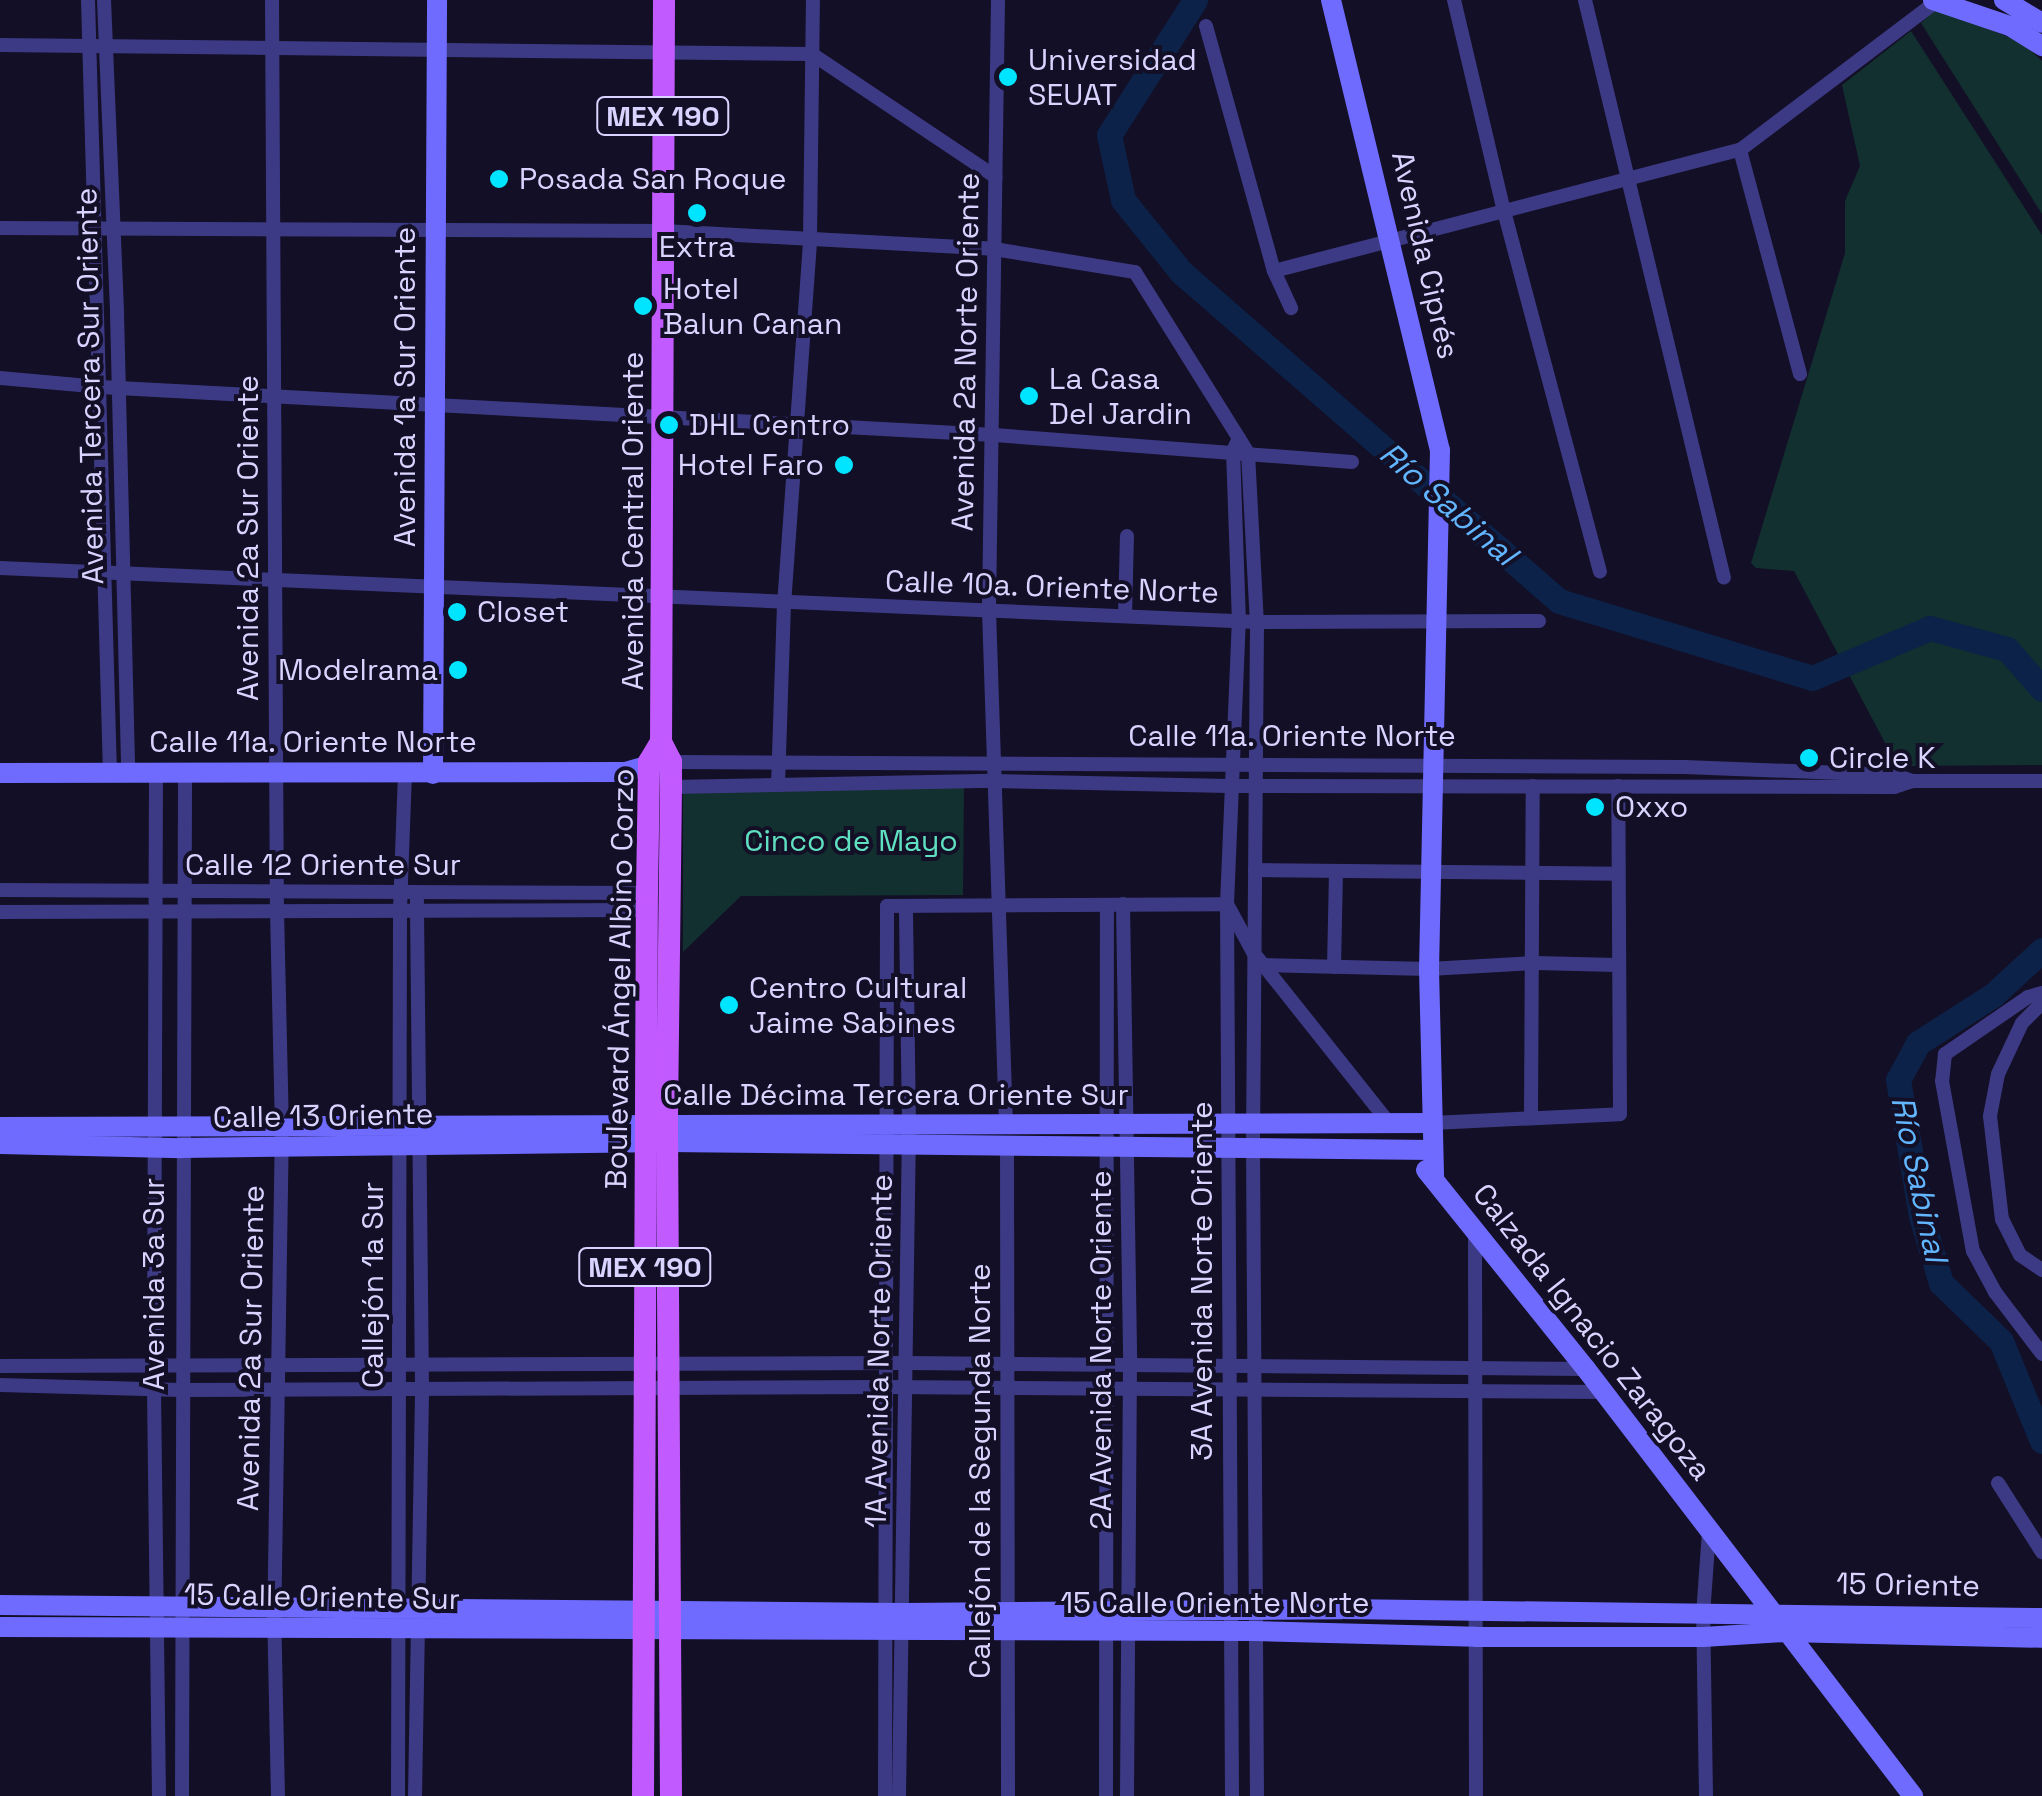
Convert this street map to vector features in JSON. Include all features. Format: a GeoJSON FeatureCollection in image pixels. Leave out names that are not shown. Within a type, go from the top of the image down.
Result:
{"type":"FeatureCollection","features":[{"type":"Feature","properties":{"kind":"main road","name":"Avenida Central Oriente"},"geometry":{"type":"LineString","coordinates":[[661,768],[665,596],[664,0]]}},
{"type":"Feature","properties":{"kind":"main road","name":"Boulevard Ángel Albino Corzo"},"geometry":{"type":"LineString","coordinates":[[661,768],[646,901],[668,1377],[671,1796]]}},
{"type":"Feature","properties":{"kind":"main road","name":"Boulevard Ángel Albino Corzo"},"geometry":{"type":"LineString","coordinates":[[643,1796],[644,1377],[657,1133],[661,768]]}},
{"type":"Feature","properties":{"kind":"street","name":"Avenida Tercera Sur Oriente"},"geometry":{"type":"LineString","coordinates":[[88,0],[105,572],[119,772]]}},
{"type":"Feature","properties":{"kind":"street","name":"Avenida Tercera Sur Oriente"},"geometry":{"type":"LineString","coordinates":[[104,0],[122,571],[119,772]]}},
{"type":"Feature","properties":{"kind":"street","name":"Avenida 2a Sur Oriente"},"geometry":{"type":"LineString","coordinates":[[272,0],[277,910],[282,1124],[274,1606],[278,1796]]}},
{"type":"Feature","properties":{"kind":"street","name":"Avenida 1a Sur Oriente"},"geometry":{"type":"LineString","coordinates":[[433,774],[438,404],[437,0]]}},
{"type":"Feature","properties":{"kind":"street"},"geometry":{"type":"LineString","coordinates":[[778,785],[784,605],[810,240],[813,0]]}},
{"type":"Feature","properties":{"kind":"street","name":"Avenida 2a Norte Oriente"},"geometry":{"type":"LineString","coordinates":[[993,781],[989,610],[998,0]]}},
{"type":"Feature","properties":{"kind":"street","name":"Avenida Ciprés"},"geometry":{"type":"LineString","coordinates":[[1331,0],[1391,238],[1440,456],[1430,969],[1434,1179]]}},
{"type":"Feature","properties":{"kind":"street"},"geometry":{"type":"LineString","coordinates":[[1454,0],[1504,210],[1600,571]]}},
{"type":"Feature","properties":{"kind":"street"},"geometry":{"type":"LineString","coordinates":[[1585,0],[1724,578]]}},
{"type":"Feature","properties":{"kind":"street"},"geometry":{"type":"LineString","coordinates":[[1274,271],[1740,150],[1935,0],[2010,26],[2042,46]]}},
{"type":"Feature","properties":{"kind":"street"},"geometry":{"type":"LineString","coordinates":[[2004,0],[2042,24]]}},
{"type":"Feature","properties":{"kind":"street"},"geometry":{"type":"LineString","coordinates":[[1206,26],[1274,271],[1290,308]]}},
{"type":"Feature","properties":{"kind":"street"},"geometry":{"type":"LineString","coordinates":[[0,45],[812,54],[996,177]]}},
{"type":"Feature","properties":{"kind":"street"},"geometry":{"type":"LineString","coordinates":[[1740,150],[1800,374]]}},
{"type":"Feature","properties":{"kind":"street"},"geometry":{"type":"LineString","coordinates":[[0,228],[664,231],[994,249],[1135,272],[1240,447]]}},
{"type":"Feature","properties":{"kind":"street"},"geometry":{"type":"LineString","coordinates":[[0,378],[276,397],[1240,447],[1352,462]]}},
{"type":"Feature","properties":{"kind":"street","name":"3A Avenida Norte Oriente"},"geometry":{"type":"LineString","coordinates":[[1232,1796],[1227,904],[1229,786],[1239,622],[1240,447]]}},
{"type":"Feature","properties":{"kind":"street","name":"3A Avenida Norte Oriente"},"geometry":{"type":"LineString","coordinates":[[1240,447],[1257,622],[1253,952],[1257,1796]]}},
{"type":"Feature","properties":{"kind":"street"},"geometry":{"type":"LineString","coordinates":[[1125,616],[1127,536]]}},
{"type":"Feature","properties":{"kind":"street","name":"Calle 10a. Oriente Norte"},"geometry":{"type":"LineString","coordinates":[[0,568],[1239,622],[1539,621]]}},
{"type":"Feature","properties":{"kind":"street","name":"Calle 11a. Oriente Norte"},"geometry":{"type":"LineString","coordinates":[[0,773],[625,772],[778,764],[1230,765],[1534,786],[1894,787],[1912,781],[2042,780]]}},
{"type":"Feature","properties":{"kind":"street"},"geometry":{"type":"LineString","coordinates":[[1684,767],[1685,786]]}},
{"type":"Feature","properties":{"kind":"street","name":"Calle 11a. Oriente Norte"},"geometry":{"type":"LineString","coordinates":[[661,768],[778,785],[993,781],[1256,786],[1684,767],[1894,775],[1912,781]]}},
{"type":"Feature","properties":{"kind":"street","name":"Avenida 3a Sur"},"geometry":{"type":"LineString","coordinates":[[182,1796],[180,1367],[185,771]]}},
{"type":"Feature","properties":{"kind":"street","name":"Avenida 3a Sur"},"geometry":{"type":"LineString","coordinates":[[156,772],[154,1499],[159,1796]]}},
{"type":"Feature","properties":{"kind":"street","name":"Callejón 1a Sur"},"geometry":{"type":"LineString","coordinates":[[398,1796],[421,1461],[422,1386],[401,902],[405,774]]}},
{"type":"Feature","properties":{"kind":"street","name":"Callejón de la Segunda Norte"},"geometry":{"type":"LineString","coordinates":[[993,781],[1006,1136],[1008,1796]]}},
{"type":"Feature","properties":{"kind":"street"},"geometry":{"type":"LineString","coordinates":[[1530,1116],[1535,963],[1534,786]]}},
{"type":"Feature","properties":{"kind":"street"},"geometry":{"type":"LineString","coordinates":[[1432,1123],[1620,1114],[1618,786]]}},
{"type":"Feature","properties":{"kind":"street"},"geometry":{"type":"LineString","coordinates":[[1255,870],[1431,875],[1616,874]]}},
{"type":"Feature","properties":{"kind":"street"},"geometry":{"type":"LineString","coordinates":[[1334,967],[1336,873]]}},
{"type":"Feature","properties":{"kind":"street","name":"Calle 12 Oriente Sur"},"geometry":{"type":"LineString","coordinates":[[0,890],[277,890],[401,902]]}},
{"type":"Feature","properties":{"kind":"street"},"geometry":{"type":"LineString","coordinates":[[529,910],[530,892]]}},
{"type":"Feature","properties":{"kind":"street","name":"Calle 12 Oriente Sur"},"geometry":{"type":"LineString","coordinates":[[0,912],[277,910],[530,892],[646,901]]}},
{"type":"Feature","properties":{"kind":"street"},"geometry":{"type":"LineString","coordinates":[[576,893],[576,910]]}},
{"type":"Feature","properties":{"kind":"street","name":"Calle 12 Oriente Sur"},"geometry":{"type":"LineString","coordinates":[[417,901],[576,910],[646,901]]}},
{"type":"Feature","properties":{"kind":"street","name":"Callejón 1a Sur"},"geometry":{"type":"LineString","coordinates":[[410,1606],[400,1460],[400,1368],[417,901]]}},
{"type":"Feature","properties":{"kind":"street","name":"2A Avenida Norte Oriente"},"geometry":{"type":"LineString","coordinates":[[1106,1796],[1108,1366],[1117,1137],[1115,904]]}},
{"type":"Feature","properties":{"kind":"street"},"geometry":{"type":"LineString","coordinates":[[906,906],[1227,904]]}},
{"type":"Feature","properties":{"kind":"street","name":"Calzada Ignacio Zaragoza"},"geometry":{"type":"LineString","coordinates":[[1227,904],[1253,952],[1604,1392],[1913,1796]]}},
{"type":"Feature","properties":{"kind":"street","name":"1A Avenida Norte Oriente"},"geometry":{"type":"LineString","coordinates":[[885,1796],[894,1622],[906,1388],[898,1135],[887,906],[906,906],[898,1135],[885,1364],[885,1387],[894,1622],[899,1796]]}},
{"type":"Feature","properties":{"kind":"street"},"geometry":{"type":"LineString","coordinates":[[1263,965],[1430,969],[1535,963],[1617,965]]}},
{"type":"Feature","properties":{"kind":"street"},"geometry":{"type":"LineString","coordinates":[[2042,992],[2028,997],[1944,1054],[1942,1081],[1973,1251],[1995,1292],[2042,1354]]}},
{"type":"Feature","properties":{"kind":"street"},"geometry":{"type":"LineString","coordinates":[[156,1000],[183,1000]]}},
{"type":"Feature","properties":{"kind":"street"},"geometry":{"type":"LineString","coordinates":[[2042,1003],[2022,1024],[1998,1074],[1990,1116],[2002,1220],[2020,1255],[2042,1270]]}},
{"type":"Feature","properties":{"kind":"street","name":"Calle Décima Tercera Oriente Sur"},"geometry":{"type":"LineString","coordinates":[[1253,1136],[1390,1123],[1432,1123]]}},
{"type":"Feature","properties":{"kind":"street","name":"Calle Décima Tercera Oriente Sur"},"geometry":{"type":"LineString","coordinates":[[0,1126],[156,1126],[182,1138],[282,1124],[410,1134],[1228,1135],[1433,1150]]}},
{"type":"Feature","properties":{"kind":"street","name":"Calle 13 Oriente"},"geometry":{"type":"LineString","coordinates":[[0,1144],[155,1148],[182,1138],[282,1147],[410,1134]]}},
{"type":"Feature","properties":{"kind":"street","name":"2A Avenida Norte Oriente"},"geometry":{"type":"LineString","coordinates":[[1117,1137],[1130,1366],[1127,1796]]}},
{"type":"Feature","properties":{"kind":"street"},"geometry":{"type":"LineString","coordinates":[[1474,1227],[1478,1370],[1476,1796]]}},
{"type":"Feature","properties":{"kind":"street"},"geometry":{"type":"LineString","coordinates":[[668,1377],[905,1363],[1586,1370]]}},
{"type":"Feature","properties":{"kind":"street"},"geometry":{"type":"LineString","coordinates":[[0,1366],[578,1367],[644,1377],[906,1388],[1604,1392]]}},
{"type":"Feature","properties":{"kind":"street"},"geometry":{"type":"LineString","coordinates":[[578,1367],[579,1388]]}},
{"type":"Feature","properties":{"kind":"street"},"geometry":{"type":"LineString","coordinates":[[0,1385],[181,1390],[579,1388],[644,1377]]}},
{"type":"Feature","properties":{"kind":"street"},"geometry":{"type":"LineString","coordinates":[[400,1460],[421,1461]]}},
{"type":"Feature","properties":{"kind":"street"},"geometry":{"type":"LineString","coordinates":[[1998,1483],[2042,1552]]}},
{"type":"Feature","properties":{"kind":"street"},"geometry":{"type":"LineString","coordinates":[[154,1499],[182,1500]]}},
{"type":"Feature","properties":{"kind":"street"},"geometry":{"type":"LineString","coordinates":[[1706,1796],[1703,1626],[1709,1532]]}},
{"type":"Feature","properties":{"kind":"street","name":"15 Calle Oriente Sur"},"geometry":{"type":"LineString","coordinates":[[0,1605],[155,1616],[274,1606],[410,1606],[643,1619]]}},
{"type":"Feature","properties":{"kind":"street","name":"15 Calle Oriente Norte"},"geometry":{"type":"LineString","coordinates":[[643,1619],[1107,1621],[1130,1610],[1232,1621]]}},
{"type":"Feature","properties":{"kind":"street","name":"15 Calle Oriente Norte"},"geometry":{"type":"LineString","coordinates":[[1107,1621],[1130,1632],[1232,1621],[1476,1614],[1703,1626]]}},
{"type":"Feature","properties":{"kind":"street","name":"15 Calle Oriente Sur"},"geometry":{"type":"LineString","coordinates":[[0,1627],[155,1616]]}},
{"type":"Feature","properties":{"kind":"street","name":"15 Calle Oriente Sur"},"geometry":{"type":"LineString","coordinates":[[182,1616],[274,1628],[409,1629],[643,1619]]}},
{"type":"Feature","properties":{"kind":"street","name":"15 Oriente"},"geometry":{"type":"LineString","coordinates":[[1779,1623],[2042,1618]]}},
{"type":"Feature","properties":{"kind":"street","name":"15 Calle Oriente Norte"},"geometry":{"type":"LineString","coordinates":[[1254,1620],[1476,1637],[1779,1623]]}},
{"type":"Feature","properties":{"kind":"street","name":"15 Oriente"},"geometry":{"type":"LineString","coordinates":[[1779,1623],[2042,1638]]}},
{"type":"Feature","properties":{"kind":"street","name":"Callejón 1a Sur"},"geometry":{"type":"LineString","coordinates":[[409,1629],[416,1796]]}},
{"type":"Feature","properties":{"kind":"street"},"geometry":{"type":"LineString","coordinates":[[157,1704],[180,1703]]}},
{"type":"Feature","properties":{"kind":"green space"},"geometry":{"type":"Polygon","coordinates":[[[1937,8],[2023,43],[2042,61],[2042,214],[1921,23],[1937,8]]]}},
{"type":"Feature","properties":{"kind":"green space"},"geometry":{"type":"Polygon","coordinates":[[[1911,31],[2042,235],[2042,765],[1904,766],[1892,756],[1794,571],[1756,568],[1751,563],[1845,253],[1845,201],[1860,166],[1842,85],[1911,31]]]}},
{"type":"Feature","properties":{"kind":"green space","name":"Cinco de Mayo"},"geometry":{"type":"Polygon","coordinates":[[[964,785],[963,895],[741,896],[683,952],[683,788],[964,785]]]}},
{"type":"Feature","properties":{"kind":"waterway","name":"Río Sabinal"},"geometry":{"type":"LineString","coordinates":[[1195,0],[1109,135],[1123,200],[1181,272],[1559,601],[1812,678],[1930,628],[2007,649],[2042,689]]}},
{"type":"Feature","properties":{"kind":"waterway","name":"Río Sabinal"},"geometry":{"type":"LineString","coordinates":[[2042,950],[1993,995],[1918,1043],[1898,1080],[1921,1216],[1941,1283],[2001,1341],[2042,1441]]}},
{"type":"Feature","properties":{"kind":"place","name":"Universidad SEUAT"},"geometry":{"type":"Point","coordinates":[1008,77]}},
{"type":"Feature","properties":{"kind":"place","name":"Posada San Roque"},"geometry":{"type":"Point","coordinates":[499,179]}},
{"type":"Feature","properties":{"kind":"place","name":"Extra"},"geometry":{"type":"Point","coordinates":[697,213]}},
{"type":"Feature","properties":{"kind":"place","name":"Hotel Balun Canan"},"geometry":{"type":"Point","coordinates":[643,306]}},
{"type":"Feature","properties":{"kind":"place","name":"La Casa Del Jardin"},"geometry":{"type":"Point","coordinates":[1029,396]}},
{"type":"Feature","properties":{"kind":"place","name":"DHL Centro"},"geometry":{"type":"Point","coordinates":[669,425]}},
{"type":"Feature","properties":{"kind":"place","name":"Hotel Faro"},"geometry":{"type":"Point","coordinates":[844,465]}},
{"type":"Feature","properties":{"kind":"place","name":"Closet"},"geometry":{"type":"Point","coordinates":[457,612]}},
{"type":"Feature","properties":{"kind":"place","name":"Modelrama"},"geometry":{"type":"Point","coordinates":[458,670]}},
{"type":"Feature","properties":{"kind":"place","name":"Circle K"},"geometry":{"type":"Point","coordinates":[1809,758]}},
{"type":"Feature","properties":{"kind":"place","name":"Oxxo"},"geometry":{"type":"Point","coordinates":[1595,807]}},
{"type":"Feature","properties":{"kind":"place","name":"Centro Cultural Jaime Sabines"},"geometry":{"type":"Point","coordinates":[729,1005]}}]}
